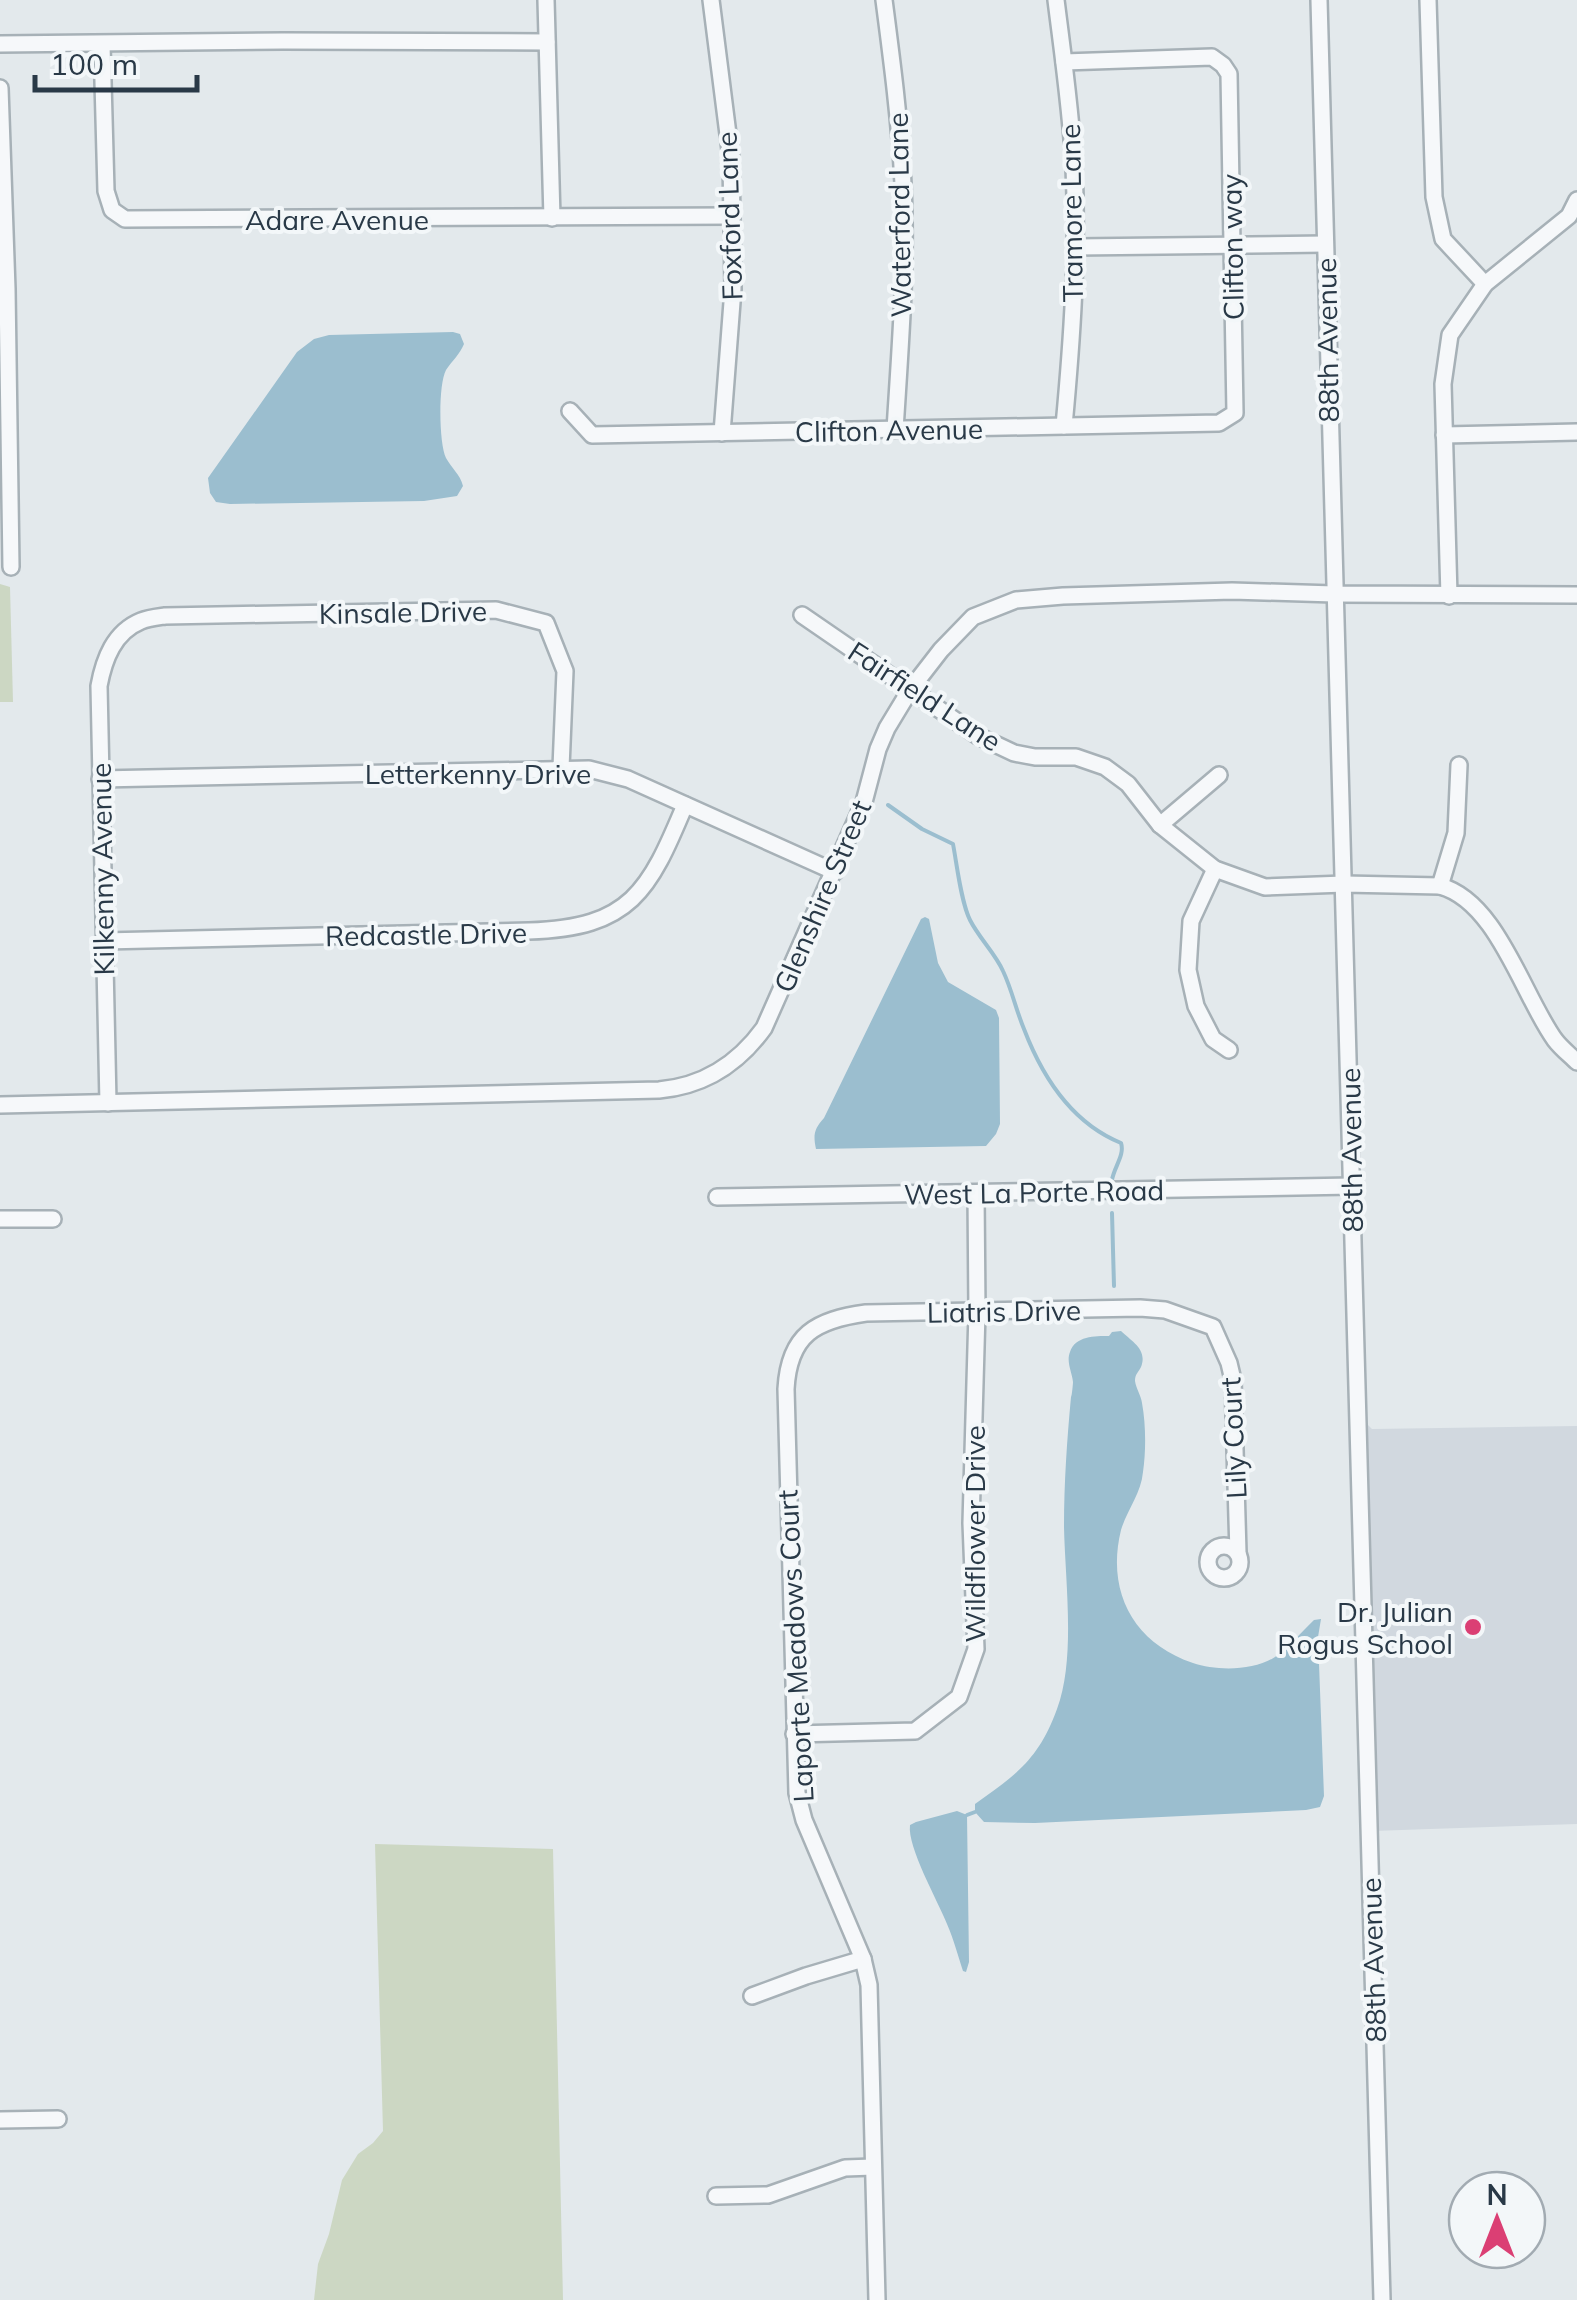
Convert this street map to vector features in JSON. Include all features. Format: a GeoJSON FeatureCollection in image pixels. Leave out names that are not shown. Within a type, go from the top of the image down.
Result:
{"type":"FeatureCollection","features":[{"type":"Feature","properties":{"kind":"street"},"geometry":{"type":"LineString","coordinates":[[546,0],[552,218]]}},
{"type":"Feature","properties":{"kind":"street","name":"Foxford Lane"},"geometry":{"type":"LineString","coordinates":[[711,0],[731,158],[733,289],[722,433]]}},
{"type":"Feature","properties":{"kind":"street","name":"Waterford Lane"},"geometry":{"type":"LineString","coordinates":[[884,0],[896,84],[903,186],[904,270],[895,430]]}},
{"type":"Feature","properties":{"kind":"street","name":"Tramore Lane"},"geometry":{"type":"LineString","coordinates":[[1056,0],[1074,168],[1076,247],[1064,426]]}},
{"type":"Feature","properties":{"kind":"street","name":"88th Avenue"},"geometry":{"type":"LineString","coordinates":[[1319,0],[1382,2300]]}},
{"type":"Feature","properties":{"kind":"street"},"geometry":{"type":"LineString","coordinates":[[1428,0],[1434,198],[1444,240],[1484,284]]}},
{"type":"Feature","properties":{"kind":"street"},"geometry":{"type":"LineString","coordinates":[[0,44],[547,42]]}},
{"type":"Feature","properties":{"kind":"street","name":"Adare Avenue"},"geometry":{"type":"LineString","coordinates":[[102,44],[106,191],[112,210],[125,219],[732,216]]}},
{"type":"Feature","properties":{"kind":"street","name":"Clifton way"},"geometry":{"type":"LineString","coordinates":[[1064,62],[1212,57],[1230,74],[1236,413],[1219,423]]}},
{"type":"Feature","properties":{"kind":"street"},"geometry":{"type":"LineString","coordinates":[[0,88],[12,566]]}},
{"type":"Feature","properties":{"kind":"street"},"geometry":{"type":"LineString","coordinates":[[1449,596],[1443,384],[1450,335],[1484,284],[1573,220],[1577,200]]}},
{"type":"Feature","properties":{"kind":"street"},"geometry":{"type":"LineString","coordinates":[[1076,247],[1325,244]]}},
{"type":"Feature","properties":{"kind":"street","name":"Clifton Avenue"},"geometry":{"type":"LineString","coordinates":[[570,411],[592,435],[1219,423]]}},
{"type":"Feature","properties":{"kind":"street"},"geometry":{"type":"LineString","coordinates":[[1444,436],[1577,432]]}},
{"type":"Feature","properties":{"kind":"street","name":"Glenshire Street"},"geometry":{"type":"LineString","coordinates":[[0,1105],[659,1090],[690,1085],[726,1068],[764,1028],[864,802],[887,728],[940,650],[973,618],[1016,600],[1063,596],[1232,591],[1577,595]]}},
{"type":"Feature","properties":{"kind":"street","name":"Kinsale Drive"},"geometry":{"type":"LineString","coordinates":[[116,639],[140,621],[165,616],[496,610],[546,623],[565,671],[561,768]]}},
{"type":"Feature","properties":{"kind":"street","name":"Fairfield Lane"},"geometry":{"type":"LineString","coordinates":[[802,615],[978,736],[1014,753],[1076,756],[1104,766],[1128,784],[1160,825],[1215,869],[1265,887],[1440,886]]}},
{"type":"Feature","properties":{"kind":"street","name":"Kilkenny Avenue"},"geometry":{"type":"LineString","coordinates":[[108,1104],[99,686],[103,662],[116,639]]}},
{"type":"Feature","properties":{"kind":"street"},"geometry":{"type":"LineString","coordinates":[[1460,765],[1456,833],[1440,886],[1450,888],[1473,904],[1504,947],[1555,1040],[1577,1062]]}},
{"type":"Feature","properties":{"kind":"street","name":"Letterkenny Drive"},"geometry":{"type":"LineString","coordinates":[[100,779],[588,769],[612,774],[835,872]]}},
{"type":"Feature","properties":{"kind":"street"},"geometry":{"type":"LineString","coordinates":[[1160,825],[1219,774]]}},
{"type":"Feature","properties":{"kind":"street","name":"Redcastle Drive"},"geometry":{"type":"LineString","coordinates":[[104,940],[530,932],[579,927],[612,914],[645,886],[658,868],[685,805]]}},
{"type":"Feature","properties":{"kind":"street"},"geometry":{"type":"LineString","coordinates":[[1215,869],[1191,921],[1188,970],[1196,1006],[1213,1039],[1228,1050]]}},
{"type":"Feature","properties":{"kind":"street","name":"West La Porte Road"},"geometry":{"type":"LineString","coordinates":[[716,1197],[1352,1186]]}},
{"type":"Feature","properties":{"kind":"street","name":"Wildflower Drive"},"geometry":{"type":"LineString","coordinates":[[794,1734],[914,1731],[959,1697],[976,1649],[972,1523],[978,1312],[976,1193]]}},
{"type":"Feature","properties":{"kind":"street"},"geometry":{"type":"LineString","coordinates":[[0,1219],[53,1219]]}},
{"type":"Feature","properties":{"kind":"street","name":"Liatris Drive"},"geometry":{"type":"LineString","coordinates":[[800,1341],[820,1323],[866,1313],[1140,1308],[1165,1310],[1214,1327]]}},
{"type":"Feature","properties":{"kind":"street","name":"Lily Court"},"geometry":{"type":"LineString","coordinates":[[1214,1327],[1233,1380],[1238,1553]]}},
{"type":"Feature","properties":{"kind":"street","name":"Laporte Meadows Court"},"geometry":{"type":"LineString","coordinates":[[800,1341],[789,1367],[786,1389],[797,1793],[863,1960],[869,1985],[878,2300]]}},
{"type":"Feature","properties":{"kind":"street"},"geometry":{"type":"LineString","coordinates":[[752,1996],[863,1960]]}},
{"type":"Feature","properties":{"kind":"street"},"geometry":{"type":"LineString","coordinates":[[0,2120],[58,2119]]}},
{"type":"Feature","properties":{"kind":"street"},"geometry":{"type":"LineString","coordinates":[[716,2196],[768,2195],[845,2168],[873,2167]]}},
{"type":"Feature","properties":{"kind":"shaded area","name":"Dr. Julian Rogus School"},"geometry":{"type":"Polygon","coordinates":[[[1367,1424],[1372,1429],[1577,1426],[1577,1824],[1372,1831],[1367,1424]]]}},
{"type":"Feature","properties":{"kind":"green space"},"geometry":{"type":"Polygon","coordinates":[[[0,584],[10,587],[13,702],[0,702],[0,584]]]}},
{"type":"Feature","properties":{"kind":"green space"},"geometry":{"type":"Polygon","coordinates":[[[375,1844],[553,1849],[563,2300],[314,2300],[318,2264],[342,2180],[358,2154],[383,2131],[375,1844]]]}},
{"type":"Feature","properties":{"kind":"water"},"geometry":{"type":"Polygon","coordinates":[[[460,334],[464,344],[443,378],[440,414],[446,458],[463,486],[457,496],[424,501],[216,502],[208,478],[297,352],[314,339],[329,335],[460,334]]]}},
{"type":"Feature","properties":{"kind":"water"},"geometry":{"type":"Polygon","coordinates":[[[925,917],[929,919],[938,963],[948,982],[996,1010],[999,1018],[1000,1124],[996,1134],[986,1146],[816,1149],[816,1129],[925,917]]]}},
{"type":"Feature","properties":{"kind":"water"},"geometry":{"type":"Polygon","coordinates":[[[1121,1331],[1142,1355],[1135,1381],[1142,1403],[1145,1455],[1142,1480],[1121,1530],[1117,1552],[1121,1594],[1140,1628],[1154,1642],[1202,1666],[1246,1667],[1266,1662],[1286,1649],[1314,1620],[1321,1619],[1318,1637],[1324,1796],[1320,1807],[1035,1823],[984,1822],[975,1812],[975,1804],[1034,1753],[1057,1709],[1068,1643],[1064,1527],[1073,1382],[1069,1356],[1081,1340],[1121,1331]]]}},
{"type":"Feature","properties":{"kind":"water"},"geometry":{"type":"Polygon","coordinates":[[[957,1811],[967,1815],[966,1972],[910,1835],[910,1825],[957,1811]]]}},
{"type":"Feature","properties":{"kind":"waterway"},"geometry":{"type":"LineString","coordinates":[[888,805],[922,829],[953,844],[967,912],[1003,971],[1040,1064],[1074,1111],[1121,1143],[1122,1152],[1112,1180]]}},
{"type":"Feature","properties":{"kind":"waterway"},"geometry":{"type":"LineString","coordinates":[[1112,1213],[1114,1286]]}},
{"type":"Feature","properties":{"kind":"waterway"},"geometry":{"type":"LineString","coordinates":[[967,1815],[975,1812]]}},
{"type":"Feature","properties":{"kind":"place","name":"Dr. Julian Rogus School"},"geometry":{"type":"Point","coordinates":[1473,1627]}}]}
